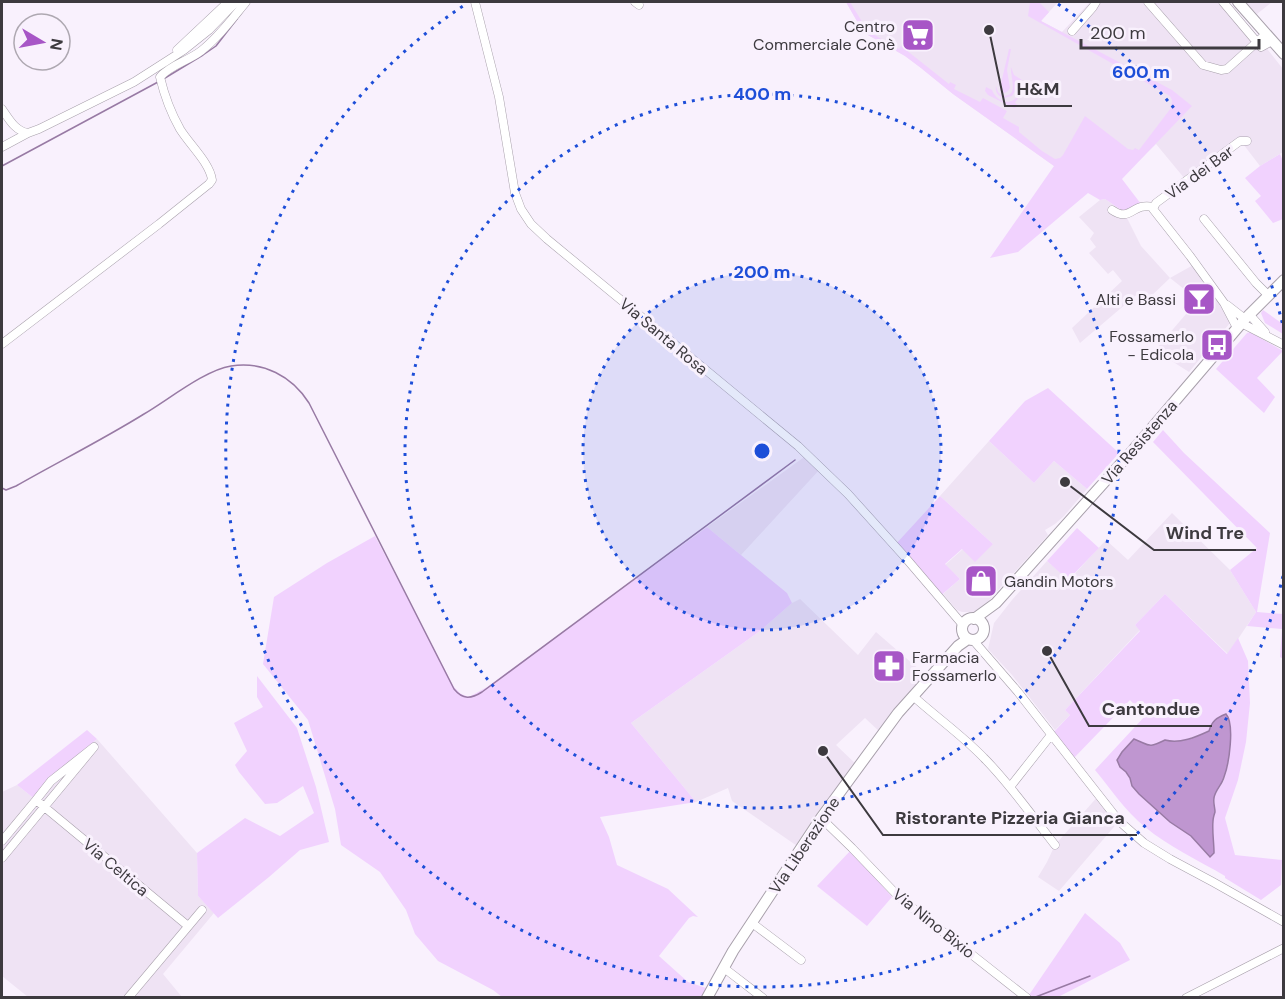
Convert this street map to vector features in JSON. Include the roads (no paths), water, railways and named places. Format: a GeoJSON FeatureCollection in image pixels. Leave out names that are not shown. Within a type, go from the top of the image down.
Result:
{"type":"FeatureCollection","features":[{"type":"Feature","properties":{"kind":"main road"},"geometry":{"type":"LineString","coordinates":[[1238,2],[1284,54]]}},
{"type":"Feature","properties":{"kind":"main road","name":"Via Resistenza"},"geometry":{"type":"LineString","coordinates":[[972,632],[1134,449],[1243,321],[1284,280]]}},
{"type":"Feature","properties":{"kind":"main road","name":"Via Liberazione"},"geometry":{"type":"LineString","coordinates":[[707,998],[733,951],[821,818],[882,734],[913,696],[972,632]]}},
{"type":"Feature","properties":{"kind":"street"},"geometry":{"type":"LineString","coordinates":[[207,27],[228,2]]}},
{"type":"Feature","properties":{"kind":"street"},"geometry":{"type":"LineString","coordinates":[[2,147],[134,82],[165,61],[236,2]]}},
{"type":"Feature","properties":{"kind":"street"},"geometry":{"type":"LineString","coordinates":[[2,344],[159,224],[212,180],[199,154],[180,129],[161,80],[163,73],[200,52],[216,38],[246,2]]}},
{"type":"Feature","properties":{"kind":"street","name":"Via Santa Rosa"},"geometry":{"type":"LineString","coordinates":[[476,2],[499,97],[515,193],[521,209],[531,224],[798,446],[848,494],[954,616],[972,632]]}},
{"type":"Feature","properties":{"kind":"street"},"geometry":{"type":"LineString","coordinates":[[1072,31],[1096,2]]}},
{"type":"Feature","properties":{"kind":"street"},"geometry":{"type":"LineString","coordinates":[[1148,2],[1203,65],[1221,70],[1227,69],[1257,42],[1269,37]]}},
{"type":"Feature","properties":{"kind":"street"},"geometry":{"type":"LineString","coordinates":[[1223,2],[1257,42]]}},
{"type":"Feature","properties":{"kind":"street"},"geometry":{"type":"LineString","coordinates":[[207,27],[216,38]]}},
{"type":"Feature","properties":{"kind":"street"},"geometry":{"type":"LineString","coordinates":[[2,109],[16,128],[27,133]]}},
{"type":"Feature","properties":{"kind":"street","name":"Via dei Bar"},"geometry":{"type":"LineString","coordinates":[[1153,207],[1240,141],[1247,141]]}},
{"type":"Feature","properties":{"kind":"street","name":"Via dei Bar"},"geometry":{"type":"LineString","coordinates":[[1112,210],[1119,215],[1124,215],[1142,206],[1153,207]]}},
{"type":"Feature","properties":{"kind":"street","name":"Via dei Bar"},"geometry":{"type":"LineString","coordinates":[[1153,207],[1154,212],[1224,303],[1243,321],[1270,338]]}},
{"type":"Feature","properties":{"kind":"street"},"geometry":{"type":"LineString","coordinates":[[1204,219],[1268,295]]}},
{"type":"Feature","properties":{"kind":"street"},"geometry":{"type":"LineString","coordinates":[[1243,321],[1284,345]]}},
{"type":"Feature","properties":{"kind":"street"},"geometry":{"type":"LineString","coordinates":[[972,632],[1119,821],[1144,843],[1170,859],[1284,922]]}},
{"type":"Feature","properties":{"kind":"street"},"geometry":{"type":"LineString","coordinates":[[913,696],[984,757],[1055,845]]}},
{"type":"Feature","properties":{"kind":"street"},"geometry":{"type":"LineString","coordinates":[[1010,787],[1051,735]]}},
{"type":"Feature","properties":{"kind":"street"},"geometry":{"type":"LineString","coordinates":[[2,841],[51,781],[96,746],[2,858]]}},
{"type":"Feature","properties":{"kind":"street","name":"Via Celtica"},"geometry":{"type":"LineString","coordinates":[[36,800],[188,926]]}},
{"type":"Feature","properties":{"kind":"street","name":"Via Nino Bixio"},"geometry":{"type":"LineString","coordinates":[[821,818],[900,898],[1026,997]]}},
{"type":"Feature","properties":{"kind":"street"},"geometry":{"type":"LineString","coordinates":[[128,998],[202,910]]}},
{"type":"Feature","properties":{"kind":"street"},"geometry":{"type":"LineString","coordinates":[[752,922],[801,960]]}},
{"type":"Feature","properties":{"kind":"street"},"geometry":{"type":"LineString","coordinates":[[1186,998],[1284,948]]}},
{"type":"Feature","properties":{"kind":"street"},"geometry":{"type":"LineString","coordinates":[[724,968],[763,998]]}},
{"type":"Feature","properties":{"kind":"waterway"},"geometry":{"type":"LineString","coordinates":[[165,78],[216,46],[237,19]]}},
{"type":"Feature","properties":{"kind":"waterway"},"geometry":{"type":"LineString","coordinates":[[2,166],[158,82]]}},
{"type":"Feature","properties":{"kind":"waterway"},"geometry":{"type":"LineString","coordinates":[[2,488],[6,490],[16,486],[96,442],[210,373],[231,366],[243,365],[276,372],[294,385],[309,403],[454,689],[467,697],[482,692],[795,460]]}},
{"type":"Feature","properties":{"kind":"waterway"},"geometry":{"type":"LineString","coordinates":[[1033,998],[1090,976]]}},
{"type":"Feature","properties":{"kind":"place","name":"H&M"},"geometry":{"type":"Point","coordinates":[989,30]}},
{"type":"Feature","properties":{"kind":"place","name":"Centro Commerciale Conè"},"geometry":{"type":"Point","coordinates":[918,35]}},
{"type":"Feature","properties":{"kind":"place","name":"Alti e Bassi"},"geometry":{"type":"Point","coordinates":[1199,299]}},
{"type":"Feature","properties":{"kind":"place","name":"Fossamerlo - Edicola"},"geometry":{"type":"Point","coordinates":[1217,345]}},
{"type":"Feature","properties":{"kind":"place","name":"Wind Tre"},"geometry":{"type":"Point","coordinates":[1065,482]}},
{"type":"Feature","properties":{"kind":"place","name":"Gandin Motors"},"geometry":{"type":"Point","coordinates":[981,581]}},
{"type":"Feature","properties":{"kind":"place","name":"Cantondue"},"geometry":{"type":"Point","coordinates":[1047,651]}},
{"type":"Feature","properties":{"kind":"place","name":"Farmacia Fossamerlo"},"geometry":{"type":"Point","coordinates":[889,666]}},
{"type":"Feature","properties":{"kind":"place","name":"Ristorante Pizzeria Gianca"},"geometry":{"type":"Point","coordinates":[823,751]}}]}
